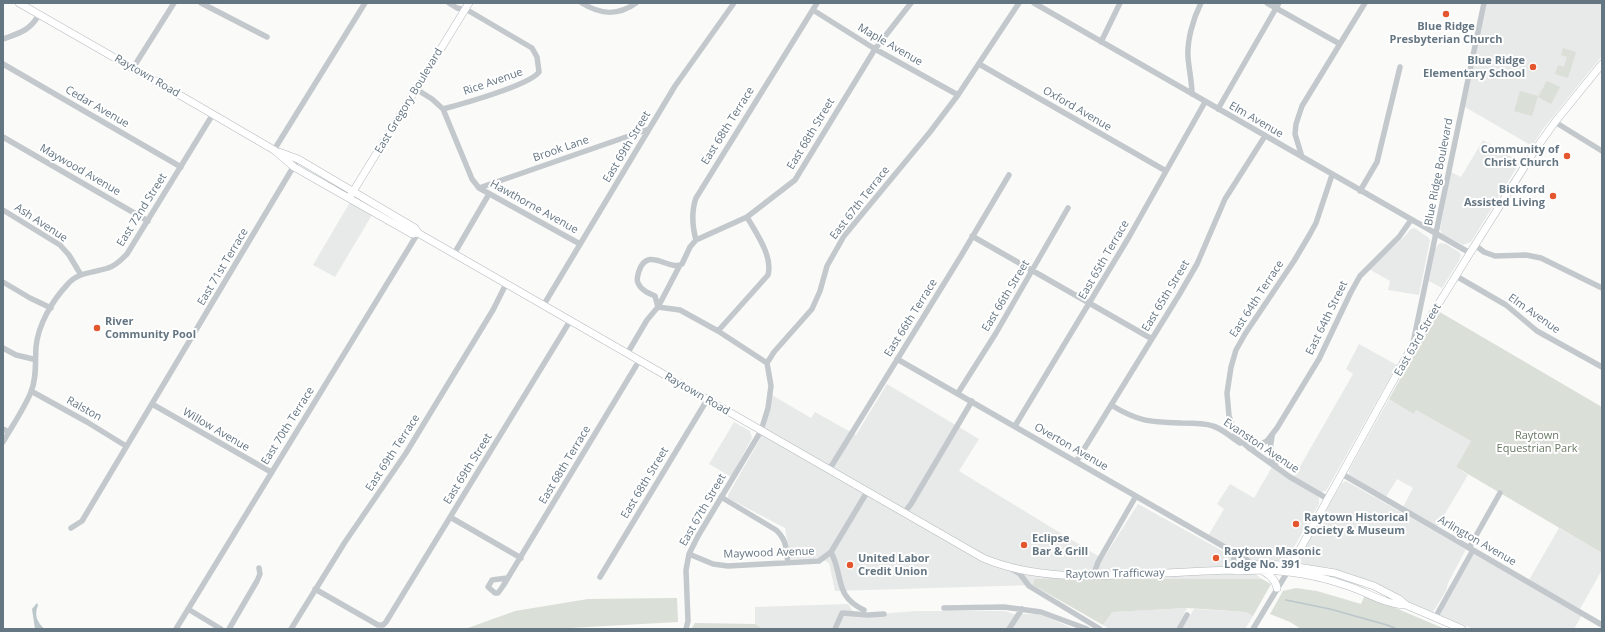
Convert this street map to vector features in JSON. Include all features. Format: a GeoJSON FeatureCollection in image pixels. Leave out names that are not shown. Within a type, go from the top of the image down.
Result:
{"type":"FeatureCollection","features":[{"type":"Feature","properties":{"kind":"main road","name":"Raytown Road"},"geometry":{"type":"LineString","coordinates":[[19,3],[274,150],[294,167],[412,234],[418,234],[454,254],[977,555]]}},
{"type":"Feature","properties":{"kind":"main road","name":"East Gregory Boulevard"},"geometry":{"type":"LineString","coordinates":[[349,198],[467,6]]}},
{"type":"Feature","properties":{"kind":"main road","name":"East 63rd Street"},"geometry":{"type":"LineString","coordinates":[[1289,568],[1413,345],[1470,253],[1535,150],[1555,122],[1602,64]]}},
{"type":"Feature","properties":{"kind":"main road","name":"Raytown Road"},"geometry":{"type":"LineString","coordinates":[[274,150],[298,159],[353,191],[415,228],[418,234]]}},
{"type":"Feature","properties":{"kind":"main road","name":"Raytown Trafficway"},"geometry":{"type":"LineString","coordinates":[[977,555],[1004,565],[1050,574],[1093,577],[1289,568]]}},
{"type":"Feature","properties":{"kind":"main road","name":"Raytown Trafficway"},"geometry":{"type":"LineString","coordinates":[[1232,570],[1237,565],[1251,564],[1289,568],[1347,586],[1396,605],[1406,605],[1462,629]]}},
{"type":"Feature","properties":{"kind":"main road"},"geometry":{"type":"LineString","coordinates":[[1261,570],[1272,577],[1277,588]]}},
{"type":"Feature","properties":{"kind":"street"},"geometry":{"type":"LineString","coordinates":[[133,68],[174,3]]}},
{"type":"Feature","properties":{"kind":"street"},"geometry":{"type":"LineString","coordinates":[[201,3],[267,37]]}},
{"type":"Feature","properties":{"kind":"street"},"geometry":{"type":"LineString","coordinates":[[274,150],[365,3]]}},
{"type":"Feature","properties":{"kind":"street"},"geometry":{"type":"LineString","coordinates":[[449,3],[457,8],[467,6]]}},
{"type":"Feature","properties":{"kind":"street"},"geometry":{"type":"LineString","coordinates":[[582,3],[597,11],[611,13],[620,12],[636,3]]}},
{"type":"Feature","properties":{"kind":"street","name":"East 69th Street"},"geometry":{"type":"LineString","coordinates":[[543,306],[675,86],[734,3]]}},
{"type":"Feature","properties":{"kind":"street","name":"East 68th Terrace"},"geometry":{"type":"LineString","coordinates":[[696,240],[692,218],[693,206],[696,198],[817,3]]}},
{"type":"Feature","properties":{"kind":"street","name":"East 68th Street"},"geometry":{"type":"LineString","coordinates":[[696,240],[747,217],[795,180],[875,49],[911,3]]}},
{"type":"Feature","properties":{"kind":"street","name":"East 67th Terrace"},"geometry":{"type":"LineString","coordinates":[[767,363],[774,352],[812,309],[820,291],[827,266],[844,236],[930,132],[958,94],[1019,3]]}},
{"type":"Feature","properties":{"kind":"street","name":"Elm Avenue"},"geometry":{"type":"LineString","coordinates":[[1034,3],[1470,253]]}},
{"type":"Feature","properties":{"kind":"street"},"geometry":{"type":"LineString","coordinates":[[1101,42],[1120,3]]}},
{"type":"Feature","properties":{"kind":"street"},"geometry":{"type":"LineString","coordinates":[[1192,94],[1188,56],[1194,21],[1201,3]]}},
{"type":"Feature","properties":{"kind":"street"},"geometry":{"type":"LineString","coordinates":[[1266,3],[1278,6],[1340,44]]}},
{"type":"Feature","properties":{"kind":"street"},"geometry":{"type":"LineString","coordinates":[[1302,157],[1295,134],[1298,115],[1365,3]]}},
{"type":"Feature","properties":{"kind":"street","name":"Blue Ridge Boulevard"},"geometry":{"type":"LineString","coordinates":[[1413,345],[1484,3]]}},
{"type":"Feature","properties":{"kind":"street","name":"Rice Avenue"},"geometry":{"type":"LineString","coordinates":[[443,110],[532,79],[539,72],[539,64],[535,51],[532,48],[467,6]]}},
{"type":"Feature","properties":{"kind":"street"},"geometry":{"type":"LineString","coordinates":[[1218,109],[1278,6]]}},
{"type":"Feature","properties":{"kind":"street","name":"Maple Avenue"},"geometry":{"type":"LineString","coordinates":[[813,10],[875,49],[958,94]]}},
{"type":"Feature","properties":{"kind":"street"},"geometry":{"type":"LineString","coordinates":[[3,39],[24,32],[33,24],[39,15]]}},
{"type":"Feature","properties":{"kind":"street","name":"Cedar Avenue"},"geometry":{"type":"LineString","coordinates":[[3,64],[181,167]]}},
{"type":"Feature","properties":{"kind":"street","name":"Oxford Avenue"},"geometry":{"type":"LineString","coordinates":[[978,64],[1166,172]]}},
{"type":"Feature","properties":{"kind":"street"},"geometry":{"type":"LineString","coordinates":[[1360,191],[1377,162],[1400,67]]}},
{"type":"Feature","properties":{"kind":"street","name":"Hawthorne Avenue"},"geometry":{"type":"LineString","coordinates":[[416,89],[432,99],[443,110],[472,179],[479,188],[580,244]]}},
{"type":"Feature","properties":{"kind":"street","name":"East 65th Terrace"},"geometry":{"type":"LineString","coordinates":[[1015,426],[1130,237],[1205,102]]}},
{"type":"Feature","properties":{"kind":"street","name":"East 72nd Street"},"geometry":{"type":"LineString","coordinates":[[3,442],[6,430],[32,391],[35,376],[35,358],[38,334],[51,308],[67,284],[81,274],[109,268],[119,262],[127,254],[213,114]]}},
{"type":"Feature","properties":{"kind":"street"},"geometry":{"type":"LineString","coordinates":[[1555,122],[1602,151]]}},
{"type":"Feature","properties":{"kind":"street","name":"Brook Lane"},"geometry":{"type":"LineString","coordinates":[[479,188],[649,129]]}},
{"type":"Feature","properties":{"kind":"street","name":"East 65th Street"},"geometry":{"type":"LineString","coordinates":[[1076,462],[1197,264],[1225,199],[1265,136]]}},
{"type":"Feature","properties":{"kind":"street","name":"Maywood Avenue"},"geometry":{"type":"LineString","coordinates":[[3,137],[148,221]]}},
{"type":"Feature","properties":{"kind":"street","name":"East 71st Terrace"},"geometry":{"type":"LineString","coordinates":[[71,528],[82,521],[298,159]]}},
{"type":"Feature","properties":{"kind":"street","name":"East 66th Terrace"},"geometry":{"type":"LineString","coordinates":[[829,470],[1009,175]]}},
{"type":"Feature","properties":{"kind":"street","name":"East 64th Terrace"},"geometry":{"type":"LineString","coordinates":[[1250,449],[1240,440],[1232,424],[1227,405],[1228,380],[1236,350],[1310,234],[1316,222],[1332,175]]}},
{"type":"Feature","properties":{"kind":"street"},"geometry":{"type":"LineString","coordinates":[[454,254],[489,194]]}},
{"type":"Feature","properties":{"kind":"street","name":"East 66th Street"},"geometry":{"type":"LineString","coordinates":[[958,393],[996,333],[1068,208]]}},
{"type":"Feature","properties":{"kind":"street","name":"Ash Avenue"},"geometry":{"type":"LineString","coordinates":[[3,210],[60,245],[69,255],[81,274]]}},
{"type":"Feature","properties":{"kind":"street"},"geometry":{"type":"LineString","coordinates":[[718,331],[768,275],[770,267],[767,256],[747,217]]}},
{"type":"Feature","properties":{"kind":"street","name":"East 64th Street"},"geometry":{"type":"LineString","coordinates":[[1250,449],[1267,441],[1272,434],[1319,360],[1350,292],[1360,276],[1400,237],[1411,220]]}},
{"type":"Feature","properties":{"kind":"street","name":"East 70th Terrace"},"geometry":{"type":"LineString","coordinates":[[176,629],[418,234]]}},
{"type":"Feature","properties":{"kind":"street"},"geometry":{"type":"LineString","coordinates":[[972,236],[1152,339]]}},
{"type":"Feature","properties":{"kind":"street"},"geometry":{"type":"LineString","coordinates":[[627,354],[647,320],[658,306],[690,247],[696,240]]}},
{"type":"Feature","properties":{"kind":"street"},"geometry":{"type":"LineString","coordinates":[[1475,245],[1484,252],[1495,256],[1526,255],[1541,258],[1602,288]]}},
{"type":"Feature","properties":{"kind":"street"},"geometry":{"type":"LineString","coordinates":[[658,306],[655,296],[643,290],[637,282],[640,267],[646,261],[654,259],[676,266],[680,265]]}},
{"type":"Feature","properties":{"kind":"street","name":"Elm Avenue"},"geometry":{"type":"LineString","coordinates":[[1456,276],[1506,305],[1537,331],[1602,367]]}},
{"type":"Feature","properties":{"kind":"street"},"geometry":{"type":"LineString","coordinates":[[3,282],[30,298],[51,308]]}},
{"type":"Feature","properties":{"kind":"street","name":"East 69th Terrace"},"geometry":{"type":"LineString","coordinates":[[290,629],[406,452],[493,310],[506,284]]}},
{"type":"Feature","properties":{"kind":"street"},"geometry":{"type":"LineString","coordinates":[[658,306],[680,310],[718,331],[767,363],[771,386],[768,408],[761,431]]}},
{"type":"Feature","properties":{"kind":"street","name":"East 69th Street"},"geometry":{"type":"LineString","coordinates":[[315,589],[378,625],[382,625],[386,622],[570,321]]}},
{"type":"Feature","properties":{"kind":"street"},"geometry":{"type":"LineString","coordinates":[[3,348],[20,357],[35,358]]}},
{"type":"Feature","properties":{"kind":"street","name":"Overton Avenue"},"geometry":{"type":"LineString","coordinates":[[897,359],[1248,560],[1251,564]]}},
{"type":"Feature","properties":{"kind":"street","name":"East 68th Terrace"},"geometry":{"type":"LineString","coordinates":[[507,578],[521,558],[639,361]]}},
{"type":"Feature","properties":{"kind":"street","name":"Ralston"},"geometry":{"type":"LineString","coordinates":[[32,391],[126,446]]}},
{"type":"Feature","properties":{"kind":"street","name":"East 68th Street"},"geometry":{"type":"LineString","coordinates":[[600,577],[707,400]]}},
{"type":"Feature","properties":{"kind":"street"},"geometry":{"type":"LineString","coordinates":[[904,513],[915,499],[972,401]]}},
{"type":"Feature","properties":{"kind":"street","name":"Willow Avenue"},"geometry":{"type":"LineString","coordinates":[[152,404],[271,472]]}},
{"type":"Feature","properties":{"kind":"street","name":"Evanston Avenue"},"geometry":{"type":"LineString","coordinates":[[1111,405],[1125,414],[1139,420],[1214,426],[1280,470],[1328,499]]}},
{"type":"Feature","properties":{"kind":"street","name":"East 67th Street"},"geometry":{"type":"LineString","coordinates":[[686,629],[688,621],[686,570],[689,554],[698,536],[761,431]]}},
{"type":"Feature","properties":{"kind":"street","name":"East 64th Street"},"geometry":{"type":"LineString","coordinates":[[1272,434],[1270,446],[1271,456],[1274,464],[1280,470]]}},
{"type":"Feature","properties":{"kind":"street","name":"Arlington Avenue"},"geometry":{"type":"LineString","coordinates":[[1342,474],[1602,625]]}},
{"type":"Feature","properties":{"kind":"street"},"geometry":{"type":"LineString","coordinates":[[864,610],[854,605],[847,598],[842,587],[835,559],[829,555],[867,492]]}},
{"type":"Feature","properties":{"kind":"street"},"geometry":{"type":"LineString","coordinates":[[1435,618],[1500,493]]}},
{"type":"Feature","properties":{"kind":"street"},"geometry":{"type":"LineString","coordinates":[[1093,577],[1098,562],[1136,496]]}},
{"type":"Feature","properties":{"kind":"street"},"geometry":{"type":"LineString","coordinates":[[721,497],[782,535],[786,542],[788,563]]}},
{"type":"Feature","properties":{"kind":"street"},"geometry":{"type":"LineString","coordinates":[[450,517],[521,558]]}},
{"type":"Feature","properties":{"kind":"street"},"geometry":{"type":"LineString","coordinates":[[1232,570],[1235,553]]}},
{"type":"Feature","properties":{"kind":"street","name":"Maywood Avenue"},"geometry":{"type":"LineString","coordinates":[[689,554],[713,564],[728,566],[819,561],[829,555]]}},
{"type":"Feature","properties":{"kind":"street"},"geometry":{"type":"LineString","coordinates":[[1004,565],[1020,574],[1029,586],[1100,629]]}},
{"type":"Feature","properties":{"kind":"street"},"geometry":{"type":"LineString","coordinates":[[229,629],[257,581],[260,574],[259,568]]}},
{"type":"Feature","properties":{"kind":"street","name":"East 63rd Street"},"geometry":{"type":"LineString","coordinates":[[1253,629],[1289,568]]}},
{"type":"Feature","properties":{"kind":"street"},"geometry":{"type":"LineString","coordinates":[[944,608],[1004,607],[1022,609],[1041,612],[1088,629]]}},
{"type":"Feature","properties":{"kind":"street"},"geometry":{"type":"LineString","coordinates":[[188,609],[221,629]]}},
{"type":"Feature","properties":{"kind":"street"},"geometry":{"type":"LineString","coordinates":[[1009,629],[1022,609]]}},
{"type":"Feature","properties":{"kind":"street"},"geometry":{"type":"LineString","coordinates":[[835,629],[842,613],[868,616],[884,614]]}},
{"type":"Feature","properties":{"kind":"street"},"geometry":{"type":"LineString","coordinates":[[1179,629],[1187,615]]}},
{"type":"Feature","properties":{"kind":"shaded area","name":"Blue Ridge Elementary School"},"geometry":{"type":"Polygon","coordinates":[[[1486,3],[1602,3],[1602,56],[1543,129],[1532,146],[1465,107],[1486,3]]]}},
{"type":"Feature","properties":{"kind":"shaded area"},"geometry":{"type":"Polygon","coordinates":[[[1483,140],[1520,162],[1471,242],[1463,245],[1442,234],[1440,229],[1451,172],[1461,177],[1483,140]]]}},
{"type":"Feature","properties":{"kind":"shaded area"},"geometry":{"type":"Polygon","coordinates":[[[350,202],[372,215],[335,277],[313,265],[350,202]]]}},
{"type":"Feature","properties":{"kind":"shaded area"},"geometry":{"type":"Polygon","coordinates":[[[1414,228],[1430,240],[1419,295],[1388,290],[1390,281],[1369,269],[1411,229],[1414,228]]]}},
{"type":"Feature","properties":{"kind":"shaded area"},"geometry":{"type":"Polygon","coordinates":[[[1440,243],[1446,244],[1459,252],[1461,255],[1459,261],[1442,288],[1429,281],[1435,248],[1440,243]]]}},
{"type":"Feature","properties":{"kind":"shaded area"},"geometry":{"type":"Polygon","coordinates":[[[1359,344],[1397,365],[1326,491],[1321,492],[1294,477],[1353,374],[1346,369],[1359,344]]]}},
{"type":"Feature","properties":{"kind":"shaded area"},"geometry":{"type":"Polygon","coordinates":[[[887,384],[979,439],[959,471],[1103,559],[1138,504],[1230,555],[1262,579],[1034,579],[1033,585],[835,591],[829,563],[820,558],[790,559],[785,528],[728,498],[728,495],[759,441],[766,425],[772,395],[811,418],[815,412],[856,435],[887,384]]]}},
{"type":"Feature","properties":{"kind":"shaded area"},"geometry":{"type":"Polygon","coordinates":[[[1389,399],[1414,413],[1416,410],[1471,441],[1456,467],[1468,475],[1437,527],[1403,507],[1413,488],[1397,479],[1386,497],[1349,474],[1349,470],[1389,399]]]}},
{"type":"Feature","properties":{"kind":"shaded area"},"geometry":{"type":"Polygon","coordinates":[[[734,422],[750,431],[752,438],[731,477],[709,464],[734,422]]]}},
{"type":"Feature","properties":{"kind":"shaded area"},"geometry":{"type":"Polygon","coordinates":[[[1272,467],[1319,497],[1319,504],[1286,561],[1253,562],[1208,536],[1224,509],[1217,504],[1230,484],[1254,498],[1272,467]]]}},
{"type":"Feature","properties":{"kind":"shaded area"},"geometry":{"type":"Polygon","coordinates":[[[1346,481],[1466,549],[1448,583],[1446,591],[1433,612],[1321,567],[1303,564],[1300,561],[1301,554],[1342,483],[1346,481]]]}},
{"type":"Feature","properties":{"kind":"shaded area"},"geometry":{"type":"Polygon","coordinates":[[[1559,528],[1602,553],[1602,570],[1580,609],[1529,580],[1559,528]]]}},
{"type":"Feature","properties":{"kind":"shaded area"},"geometry":{"type":"Polygon","coordinates":[[[1474,554],[1582,615],[1574,629],[1474,629],[1441,616],[1440,614],[1474,554]]]}},
{"type":"Feature","properties":{"kind":"shaded area"},"geometry":{"type":"Polygon","coordinates":[[[37,603],[37,618],[44,629],[35,629],[32,609],[37,603]]]}},
{"type":"Feature","properties":{"kind":"shaded area"},"geometry":{"type":"Polygon","coordinates":[[[848,604],[856,616],[916,611],[1005,611],[1014,614],[1037,614],[1074,629],[764,629],[755,624],[755,607],[848,604]]]}},
{"type":"Feature","properties":{"kind":"shaded area"},"geometry":{"type":"Polygon","coordinates":[[[1187,608],[1176,629],[1109,629],[1103,625],[1111,612],[1187,608]]]}},
{"type":"Feature","properties":{"kind":"shaded area"},"geometry":{"type":"Polygon","coordinates":[[[1194,609],[1246,612],[1253,616],[1245,629],[1182,629],[1194,609]]]}},
{"type":"Feature","properties":{"kind":"green space"},"geometry":{"type":"Polygon","coordinates":[[[1563,48],[1576,52],[1568,78],[1555,74],[1558,65],[1564,67],[1567,57],[1561,55],[1563,48]]]}},
{"type":"Feature","properties":{"kind":"green space"},"geometry":{"type":"Polygon","coordinates":[[[1547,81],[1560,87],[1551,104],[1538,97],[1547,81]]]}},
{"type":"Feature","properties":{"kind":"green space"},"geometry":{"type":"Polygon","coordinates":[[[1520,91],[1538,96],[1532,116],[1514,111],[1520,91]]]}},
{"type":"Feature","properties":{"kind":"green space","name":"Raytown Equestrian Park"},"geometry":{"type":"Polygon","coordinates":[[[1438,311],[1602,407],[1602,553],[1456,467],[1471,441],[1416,410],[1414,414],[1389,399],[1438,311]]]}},
{"type":"Feature","properties":{"kind":"green space"},"geometry":{"type":"Polygon","coordinates":[[[1034,579],[1262,579],[1271,584],[1253,616],[1246,612],[1187,608],[1112,612],[1103,625],[1033,585],[1034,579]]]}},
{"type":"Feature","properties":{"kind":"green space"},"geometry":{"type":"Polygon","coordinates":[[[1296,588],[1317,591],[1361,604],[1365,595],[1445,629],[1301,629],[1290,622],[1270,614],[1283,591],[1296,588]]]}},
{"type":"Feature","properties":{"kind":"green space"},"geometry":{"type":"Polygon","coordinates":[[[677,598],[678,622],[551,629],[465,629],[515,611],[588,599],[677,598]]]}},
{"type":"Feature","properties":{"kind":"green space"},"geometry":{"type":"Polygon","coordinates":[[[695,623],[755,624],[764,629],[691,629],[695,623]]]}},
{"type":"Feature","properties":{"kind":"waterway"},"geometry":{"type":"LineString","coordinates":[[1286,600],[1330,609],[1397,629]]}},
{"type":"Feature","properties":{"kind":"place","name":"Blue Ridge Presbyterian Church"},"geometry":{"type":"Point","coordinates":[1446,14]}},
{"type":"Feature","properties":{"kind":"place","name":"Blue Ridge Elementary School"},"geometry":{"type":"Point","coordinates":[1533,67]}},
{"type":"Feature","properties":{"kind":"place","name":"Community of Christ Church"},"geometry":{"type":"Point","coordinates":[1567,156]}},
{"type":"Feature","properties":{"kind":"place","name":"Bickford Assisted Living"},"geometry":{"type":"Point","coordinates":[1553,196]}},
{"type":"Feature","properties":{"kind":"place","name":"River Community Pool"},"geometry":{"type":"Point","coordinates":[97,328]}},
{"type":"Feature","properties":{"kind":"place","name":"Raytown Historical Society & Museum"},"geometry":{"type":"Point","coordinates":[1296,524]}},
{"type":"Feature","properties":{"kind":"place","name":"Eclipse Bar & Grill"},"geometry":{"type":"Point","coordinates":[1024,545]}},
{"type":"Feature","properties":{"kind":"place","name":"Raytown Masonic Lodge No. 391"},"geometry":{"type":"Point","coordinates":[1216,558]}},
{"type":"Feature","properties":{"kind":"place","name":"United Labor Credit Union"},"geometry":{"type":"Point","coordinates":[850,565]}}]}
